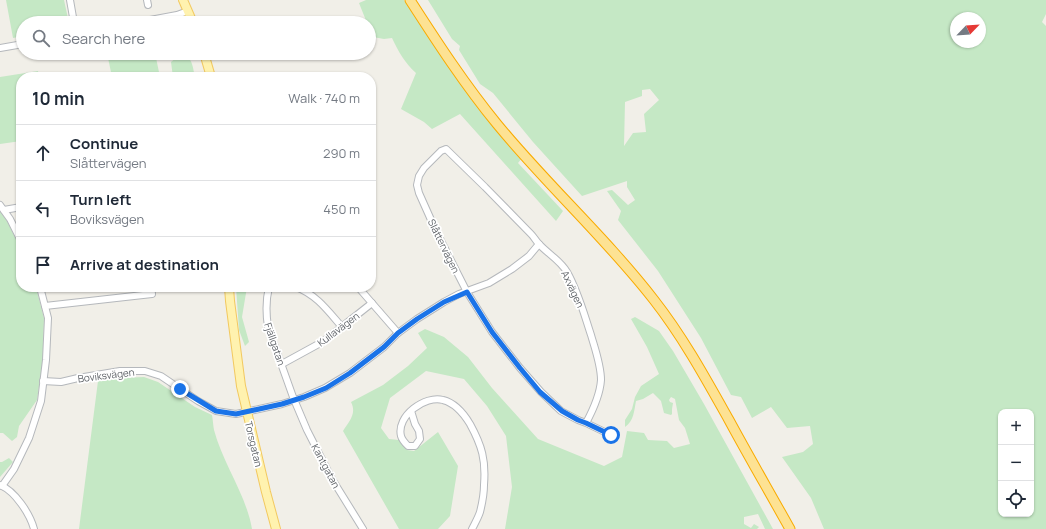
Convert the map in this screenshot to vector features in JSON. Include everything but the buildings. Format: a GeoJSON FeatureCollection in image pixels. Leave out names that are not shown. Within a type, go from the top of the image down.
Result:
{"type":"FeatureCollection","features":[{"type":"Feature","properties":{"kind":"highway"},"geometry":{"type":"LineString","coordinates":[[410,0],[456,70],[497,124],[523,154],[614,251],[660,307],[700,370],[790,529]]}},
{"type":"Feature","properties":{"kind":"highway"},"geometry":{"type":"LineString","coordinates":[[417,0],[461,70],[494,114],[619,249],[674,319],[710,376],[796,529]]}},
{"type":"Feature","properties":{"kind":"main road"},"geometry":{"type":"LineString","coordinates":[[183,0],[190,16]]}},
{"type":"Feature","properties":{"kind":"main road"},"geometry":{"type":"LineString","coordinates":[[206,60],[210,72]]}},
{"type":"Feature","properties":{"kind":"main road","name":"Torsgatan"},"geometry":{"type":"LineString","coordinates":[[229,292],[241,386],[276,529]]}},
{"type":"Feature","properties":{"kind":"street"},"geometry":{"type":"LineString","coordinates":[[70,0],[73,16]]}},
{"type":"Feature","properties":{"kind":"street"},"geometry":{"type":"LineString","coordinates":[[172,16],[188,11]]}},
{"type":"Feature","properties":{"kind":"street"},"geometry":{"type":"LineString","coordinates":[[0,48],[16,45]]}},
{"type":"Feature","properties":{"kind":"street","name":"Axvägen"},"geometry":{"type":"LineString","coordinates":[[446,150],[486,187],[539,244],[558,261],[566,271],[575,288],[595,348],[601,378],[600,389],[586,423]]}},
{"type":"Feature","properties":{"kind":"street","name":"Slåttervägen"},"geometry":{"type":"LineString","coordinates":[[446,150],[441,151],[424,168],[419,176],[417,185],[419,193],[436,231],[467,292],[492,332],[540,392],[562,411],[611,435]]}},
{"type":"Feature","properties":{"kind":"street"},"geometry":{"type":"LineString","coordinates":[[2,208],[16,207]]}},
{"type":"Feature","properties":{"kind":"street"},"geometry":{"type":"LineString","coordinates":[[2,208],[16,231]]}},
{"type":"Feature","properties":{"kind":"street","name":"Boviksvägen"},"geometry":{"type":"LineString","coordinates":[[44,381],[61,382],[120,371],[145,371],[160,376],[216,411],[236,414],[295,400],[326,388],[350,373],[384,347],[398,333],[429,311],[444,302],[489,283],[512,269],[529,256],[539,244]]}},
{"type":"Feature","properties":{"kind":"street"},"geometry":{"type":"LineString","coordinates":[[34,529],[32,521],[22,506],[10,492],[1,486],[14,469],[29,438],[41,401],[46,360],[48,318],[41,292]]}},
{"type":"Feature","properties":{"kind":"street"},"geometry":{"type":"LineString","coordinates":[[45,306],[152,294],[152,292]]}},
{"type":"Feature","properties":{"kind":"street","name":"Fjällgatan"},"geometry":{"type":"LineString","coordinates":[[268,292],[266,319],[295,400]]}},
{"type":"Feature","properties":{"kind":"street"},"geometry":{"type":"LineString","coordinates":[[307,292],[312,294],[322,304],[342,327]]}},
{"type":"Feature","properties":{"kind":"street"},"geometry":{"type":"LineString","coordinates":[[362,292],[398,333]]}},
{"type":"Feature","properties":{"kind":"street","name":"Kullavägen"},"geometry":{"type":"LineString","coordinates":[[282,364],[324,341],[372,303]]}},
{"type":"Feature","properties":{"kind":"street"},"geometry":{"type":"LineString","coordinates":[[411,411],[414,424],[419,431],[420,439],[415,446],[408,446],[403,441],[401,436],[401,428],[404,420],[413,408],[432,399],[443,400],[452,404],[467,419],[476,434],[481,448],[485,470],[484,492],[480,511],[472,529]]}},
{"type":"Feature","properties":{"kind":"street","name":"Kantgatan"},"geometry":{"type":"LineString","coordinates":[[295,400],[307,430],[325,467],[362,529]]}},
{"type":"Feature","properties":{"kind":"green space"},"geometry":{"type":"Polygon","coordinates":[[[6,0],[64,0],[67,16],[16,16],[16,37],[13,38],[6,0]]]}},
{"type":"Feature","properties":{"kind":"green space"},"geometry":{"type":"Polygon","coordinates":[[[366,0],[404,0],[480,108],[522,158],[518,163],[563,211],[556,221],[460,114],[432,129],[424,122],[401,109],[416,73],[402,57],[392,38],[384,39],[376,38],[376,16],[364,16],[359,3],[366,0]]]}},
{"type":"Feature","properties":{"kind":"green space"},"geometry":{"type":"Polygon","coordinates":[[[428,0],[1046,0],[1046,14],[1042,22],[1046,26],[1046,529],[824,529],[811,498],[782,457],[803,452],[813,444],[810,426],[787,428],[771,407],[752,418],[741,397],[731,395],[701,338],[658,271],[618,220],[621,211],[607,191],[612,190],[628,205],[635,200],[627,187],[627,181],[582,196],[533,142],[493,93],[480,84],[459,50],[460,46],[452,39],[428,0]],[[650,89],[642,90],[642,96],[625,102],[624,146],[633,133],[646,132],[644,114],[659,100],[650,89]]]}},
{"type":"Feature","properties":{"kind":"green space"},"geometry":{"type":"Polygon","coordinates":[[[108,60],[156,60],[159,72],[111,72],[108,60]]]}},
{"type":"Feature","properties":{"kind":"green space"},"geometry":{"type":"Polygon","coordinates":[[[174,60],[190,60],[194,72],[172,72],[171,62],[174,60]]]}},
{"type":"Feature","properties":{"kind":"green space"},"geometry":{"type":"Polygon","coordinates":[[[16,74],[16,142],[0,144],[0,77],[16,74]]]}},
{"type":"Feature","properties":{"kind":"green space"},"geometry":{"type":"Polygon","coordinates":[[[0,211],[16,239],[16,292],[37,292],[44,318],[43,360],[37,400],[19,426],[17,437],[12,441],[3,433],[0,433],[0,211]]]}},
{"type":"Feature","properties":{"kind":"green space"},"geometry":{"type":"Polygon","coordinates":[[[236,292],[246,292],[242,317],[249,342],[245,346],[239,330],[236,292]]]}},
{"type":"Feature","properties":{"kind":"green space"},"geometry":{"type":"Polygon","coordinates":[[[635,317],[659,331],[673,351],[773,529],[765,529],[758,514],[744,517],[744,524],[751,528],[754,524],[759,527],[757,529],[505,529],[512,487],[506,436],[487,406],[464,379],[426,371],[390,398],[381,428],[389,439],[399,440],[407,450],[414,451],[438,432],[458,466],[450,516],[438,529],[399,529],[343,431],[353,414],[353,406],[351,402],[383,385],[408,366],[427,348],[418,333],[425,329],[444,337],[468,357],[492,388],[538,439],[604,466],[622,457],[627,431],[644,433],[648,440],[667,441],[674,448],[690,444],[685,428],[679,420],[675,399],[671,397],[669,400],[673,403],[671,415],[664,413],[661,401],[653,393],[636,401],[632,419],[625,427],[625,420],[632,409],[635,397],[641,386],[659,374],[647,347],[631,319],[635,317]]]}},
{"type":"Feature","properties":{"kind":"green space"},"geometry":{"type":"Polygon","coordinates":[[[144,377],[158,382],[195,407],[212,415],[218,443],[240,491],[252,529],[79,529],[98,381],[144,377]]]}},
{"type":"Feature","properties":{"kind":"green space"},"geometry":{"type":"Polygon","coordinates":[[[9,458],[13,462],[0,477],[0,462],[9,458]]]}},
{"type":"Feature","properties":{"kind":"route"},"geometry":{"type":"LineString","coordinates":[[180,389],[216,411],[236,414],[282,404],[304,397],[326,388],[350,373],[417,319],[444,302],[467,292],[492,332],[540,392],[562,411],[611,435]]}}]}
